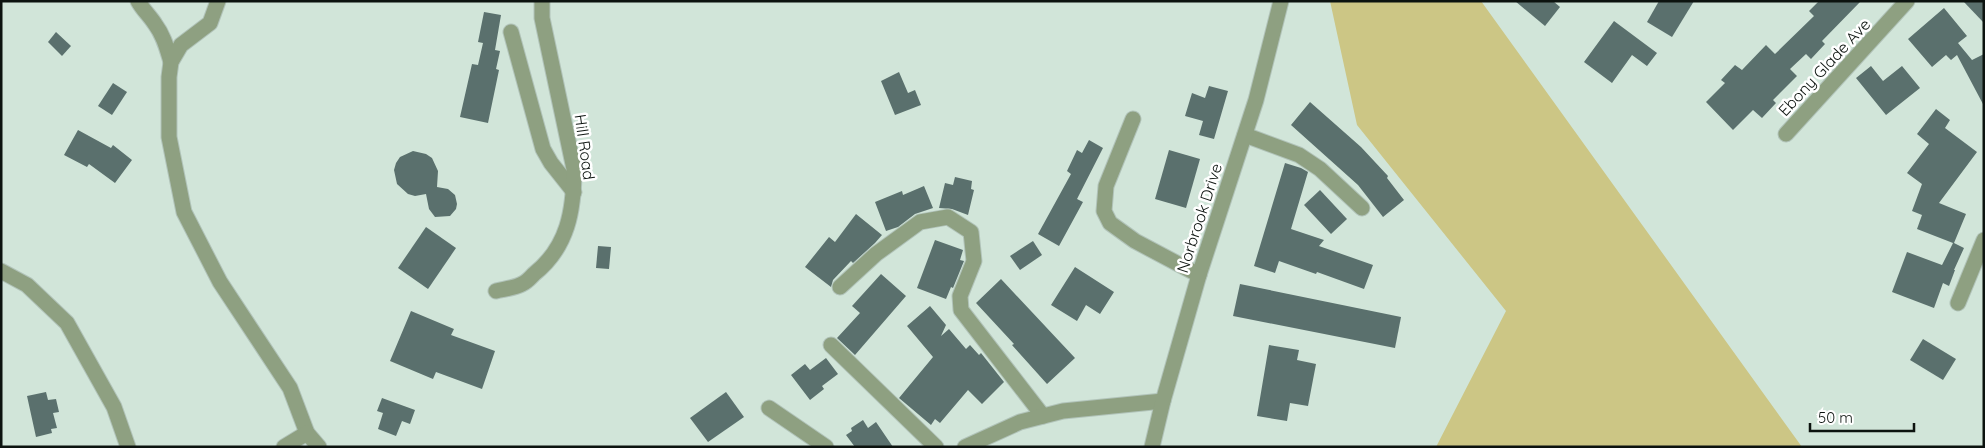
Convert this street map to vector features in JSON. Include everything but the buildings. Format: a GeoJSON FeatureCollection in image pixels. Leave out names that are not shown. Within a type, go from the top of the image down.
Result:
{"type":"FeatureCollection","features":[{"type":"Feature","properties":{"kind":"street"},"geometry":{"type":"LineString","coordinates":[[138,1],[163,37],[171,62]]}},
{"type":"Feature","properties":{"kind":"street"},"geometry":{"type":"LineString","coordinates":[[218,1],[210,23],[181,46],[171,62],[168,76],[169,137],[184,212],[220,282],[290,388],[307,433],[319,447]]}},
{"type":"Feature","properties":{"kind":"street","name":"Hill Road"},"geometry":{"type":"LineString","coordinates":[[496,291],[522,284],[548,263],[558,247],[570,220],[574,192],[574,169],[542,18],[542,1]]}},
{"type":"Feature","properties":{"kind":"street","name":"Norbrook Drive"},"geometry":{"type":"LineString","coordinates":[[1152,447],[1198,275],[1256,100],[1281,1]]}},
{"type":"Feature","properties":{"kind":"street","name":"Ebony Glade Ave"},"geometry":{"type":"LineString","coordinates":[[1786,134],[1907,1]]}},
{"type":"Feature","properties":{"kind":"street"},"geometry":{"type":"LineString","coordinates":[[511,32],[543,149],[551,163],[574,192]]}},
{"type":"Feature","properties":{"kind":"street"},"geometry":{"type":"LineString","coordinates":[[1134,119],[1106,186],[1104,211],[1110,223],[1136,241],[1198,275]]}},
{"type":"Feature","properties":{"kind":"street"},"geometry":{"type":"LineString","coordinates":[[1245,135],[1300,154],[1320,169],[1362,208]]}},
{"type":"Feature","properties":{"kind":"street"},"geometry":{"type":"LineString","coordinates":[[840,286],[876,254],[920,222],[948,217],[972,232],[974,261],[960,296],[961,310],[1043,416]]}},
{"type":"Feature","properties":{"kind":"street"},"geometry":{"type":"LineString","coordinates":[[1958,303],[1984,240]]}},
{"type":"Feature","properties":{"kind":"street"},"geometry":{"type":"LineString","coordinates":[[1,271],[26,285],[67,323],[114,407],[128,447]]}},
{"type":"Feature","properties":{"kind":"street"},"geometry":{"type":"LineString","coordinates":[[831,345],[936,447]]}},
{"type":"Feature","properties":{"kind":"street"},"geometry":{"type":"LineString","coordinates":[[965,447],[1020,422],[1063,411],[1163,401]]}},
{"type":"Feature","properties":{"kind":"street"},"geometry":{"type":"LineString","coordinates":[[769,408],[826,447]]}},
{"type":"Feature","properties":{"kind":"street"},"geometry":{"type":"LineString","coordinates":[[284,447],[307,433]]}},
{"type":"Feature","properties":{"kind":"shaded area"},"geometry":{"type":"Polygon","coordinates":[[[1330,1],[1481,1],[1802,447],[1436,447],[1506,311],[1357,125],[1330,1]]]}}]}
